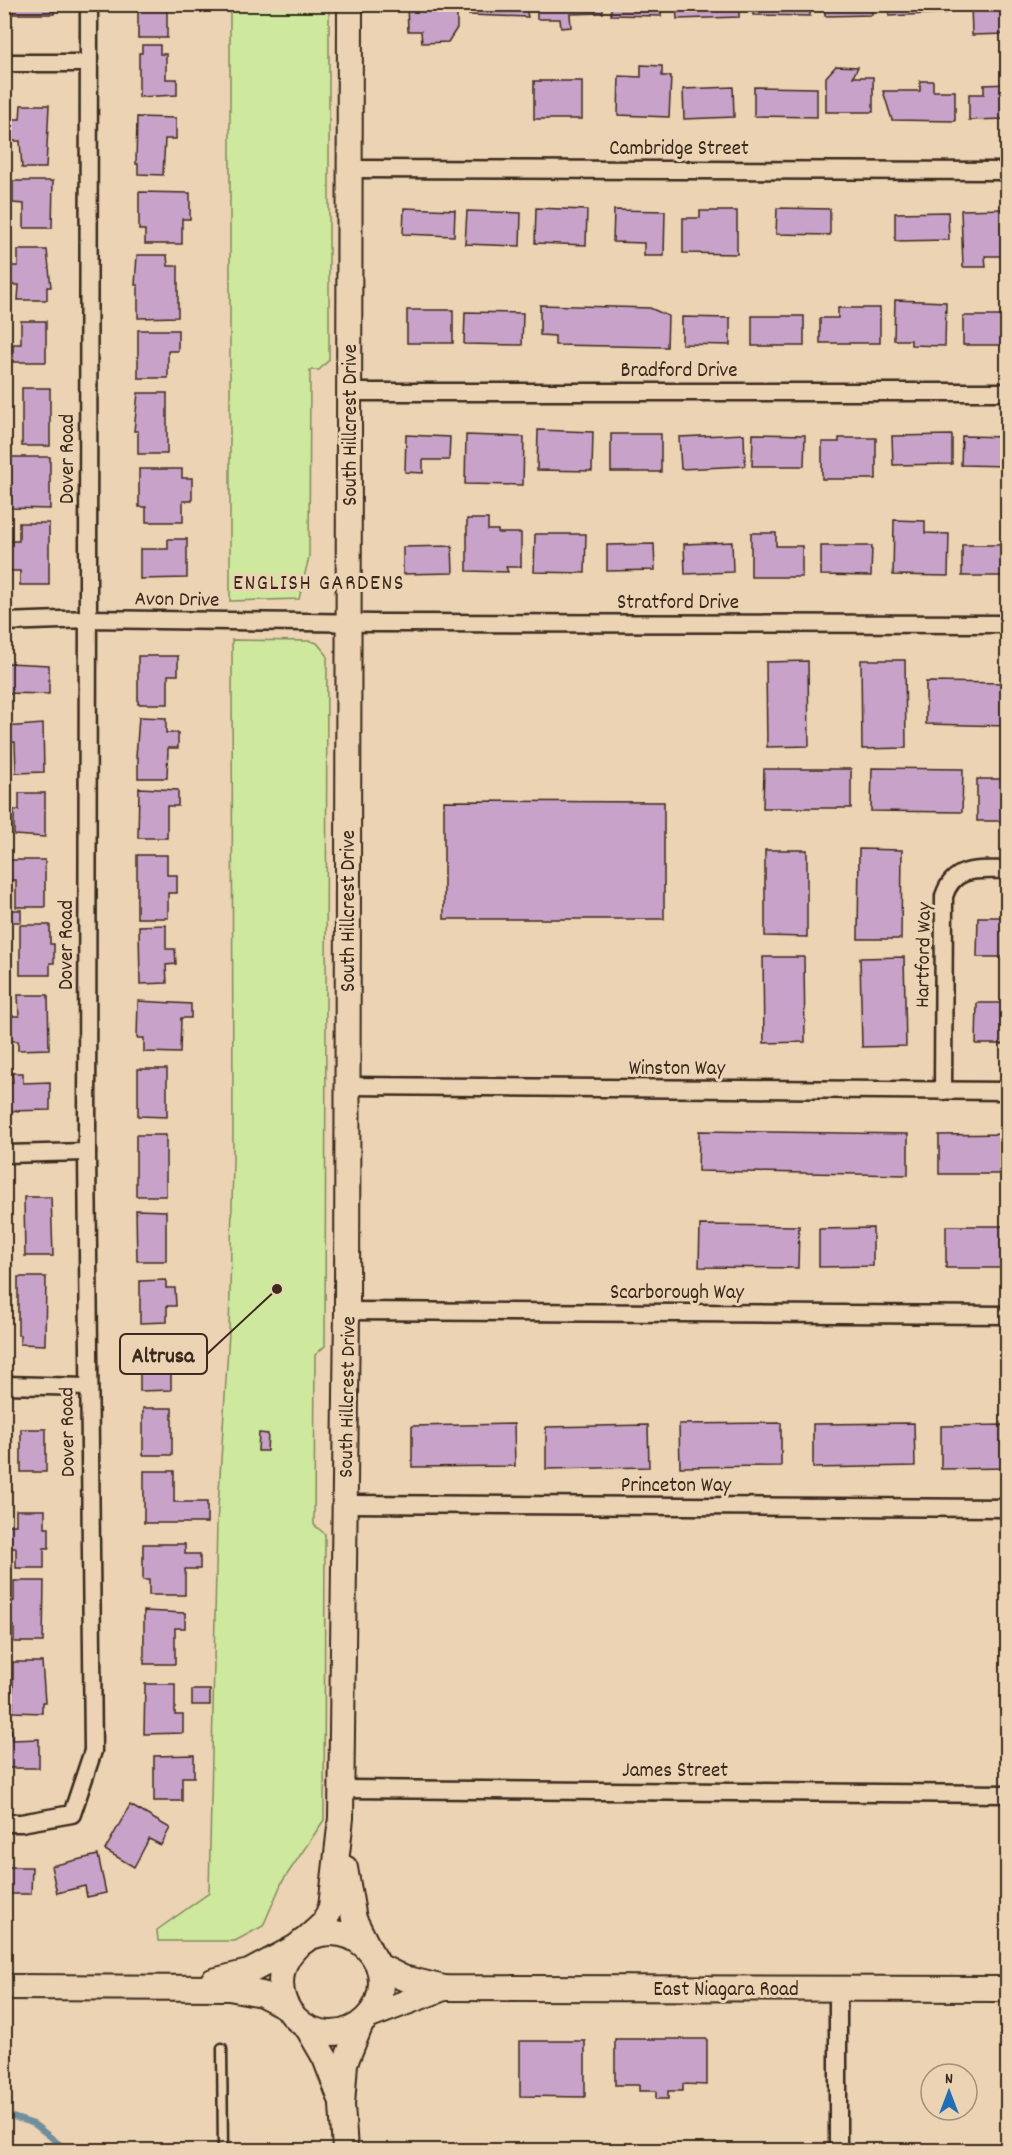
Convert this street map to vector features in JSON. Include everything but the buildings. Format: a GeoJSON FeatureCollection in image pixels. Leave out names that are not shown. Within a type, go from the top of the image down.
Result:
{"type":"FeatureCollection","features":[{"type":"Feature","properties":{"kind":"street","name":"Dover Road"},"geometry":{"type":"LineString","coordinates":[[4,1823],[21,1823],[72,1814],[93,1751],[87,1152],[89,4]]}},
{"type":"Feature","properties":{"kind":"street","name":"South Hillcrest Drive"},"geometry":{"type":"LineString","coordinates":[[350,4],[346,1311],[341,1818],[347,1886],[359,1930],[375,1960]]}},
{"type":"Feature","properties":{"kind":"street"},"geometry":{"type":"LineString","coordinates":[[4,63],[88,63]]}},
{"type":"Feature","properties":{"kind":"street","name":"Cambridge Street"},"geometry":{"type":"LineString","coordinates":[[350,169],[1008,171]]}},
{"type":"Feature","properties":{"kind":"street","name":"Bradford Drive"},"geometry":{"type":"LineString","coordinates":[[350,392],[1008,392]]}},
{"type":"Feature","properties":{"kind":"street","name":"Avon Drive"},"geometry":{"type":"LineString","coordinates":[[4,622],[89,619],[348,623]]}},
{"type":"Feature","properties":{"kind":"street","name":"Stratford Drive"},"geometry":{"type":"LineString","coordinates":[[348,623],[1008,624]]}},
{"type":"Feature","properties":{"kind":"street","name":"Hartford Way"},"geometry":{"type":"LineString","coordinates":[[943,1091],[944,896],[949,880],[959,874],[980,870],[1008,870]]}},
{"type":"Feature","properties":{"kind":"street","name":"Winston Way"},"geometry":{"type":"LineString","coordinates":[[347,1086],[1008,1091]]}},
{"type":"Feature","properties":{"kind":"street"},"geometry":{"type":"LineString","coordinates":[[4,1154],[87,1152]]}},
{"type":"Feature","properties":{"kind":"street","name":"Scarborough Way"},"geometry":{"type":"LineString","coordinates":[[346,1311],[1008,1315]]}},
{"type":"Feature","properties":{"kind":"street"},"geometry":{"type":"LineString","coordinates":[[4,1385],[88,1387]]}},
{"type":"Feature","properties":{"kind":"street","name":"Princeton Way"},"geometry":{"type":"LineString","coordinates":[[344,1504],[1008,1508]]}},
{"type":"Feature","properties":{"kind":"street","name":"James Street"},"geometry":{"type":"LineString","coordinates":[[341,1789],[1008,1794]]}},
{"type":"Feature","properties":{"kind":"street","name":"South Hillcrest Drive"},"geometry":{"type":"LineString","coordinates":[[300,1945],[324,1923],[332,1907],[341,1818]]}},
{"type":"Feature","properties":{"kind":"street"},"geometry":{"type":"LineString","coordinates":[[181,1987],[239,1975],[321,1934],[340,1934],[358,1941],[375,1960],[381,1989],[379,2001],[366,2020],[345,2063],[342,2105],[345,2151]]}},
{"type":"Feature","properties":{"kind":"street"},"geometry":{"type":"LineString","coordinates":[[287,2007],[282,1992],[281,1976],[286,1961],[300,1945]]}},
{"type":"Feature","properties":{"kind":"street","name":"East Niagara Road"},"geometry":{"type":"LineString","coordinates":[[375,1960],[403,1978],[444,1988],[1008,1989]]}},
{"type":"Feature","properties":{"kind":"street"},"geometry":{"type":"LineString","coordinates":[[4,1987],[229,1988],[273,1997],[307,2027],[325,2058],[342,2105]]}},
{"type":"Feature","properties":{"kind":"street","name":"East Niagara Road"},"geometry":{"type":"LineString","coordinates":[[366,2020],[444,1988]]}},
{"type":"Feature","properties":{"kind":"street"},"geometry":{"type":"LineString","coordinates":[[838,1989],[838,2151]]}},
{"type":"Feature","properties":{"kind":"street"},"geometry":{"type":"LineString","coordinates":[[307,2027],[325,2033],[338,2033],[366,2020]]}},
{"type":"Feature","properties":{"kind":"lane"},"geometry":{"type":"LineString","coordinates":[[222,2048],[223,2151]]}},
{"type":"Feature","properties":{"kind":"green space"},"geometry":{"type":"Polygon","coordinates":[[[230,5],[329,5],[329,360],[319,370],[310,370],[309,557],[299,599],[230,601],[230,5]]]}},
{"type":"Feature","properties":{"kind":"green space"},"geometry":{"type":"Polygon","coordinates":[[[232,640],[311,641],[317,643],[327,655],[325,1346],[315,1355],[314,1525],[325,1534],[324,1820],[282,1882],[263,1926],[235,1941],[158,1941],[157,1930],[209,1893],[217,1524],[229,1332],[233,1163],[232,640]]]}},
{"type":"Feature","properties":{"kind":"waterway"},"geometry":{"type":"LineString","coordinates":[[4,2114],[34,2124],[67,2150]]}},
{"type":"Feature","properties":{"kind":"place","name":"Altrusa"},"geometry":{"type":"Point","coordinates":[277,1289]}},
{"type":"Feature","properties":{"kind":"district","name":"ENGLISH GARDENS"},"geometry":{"type":"Point","coordinates":[319,581]}}]}
